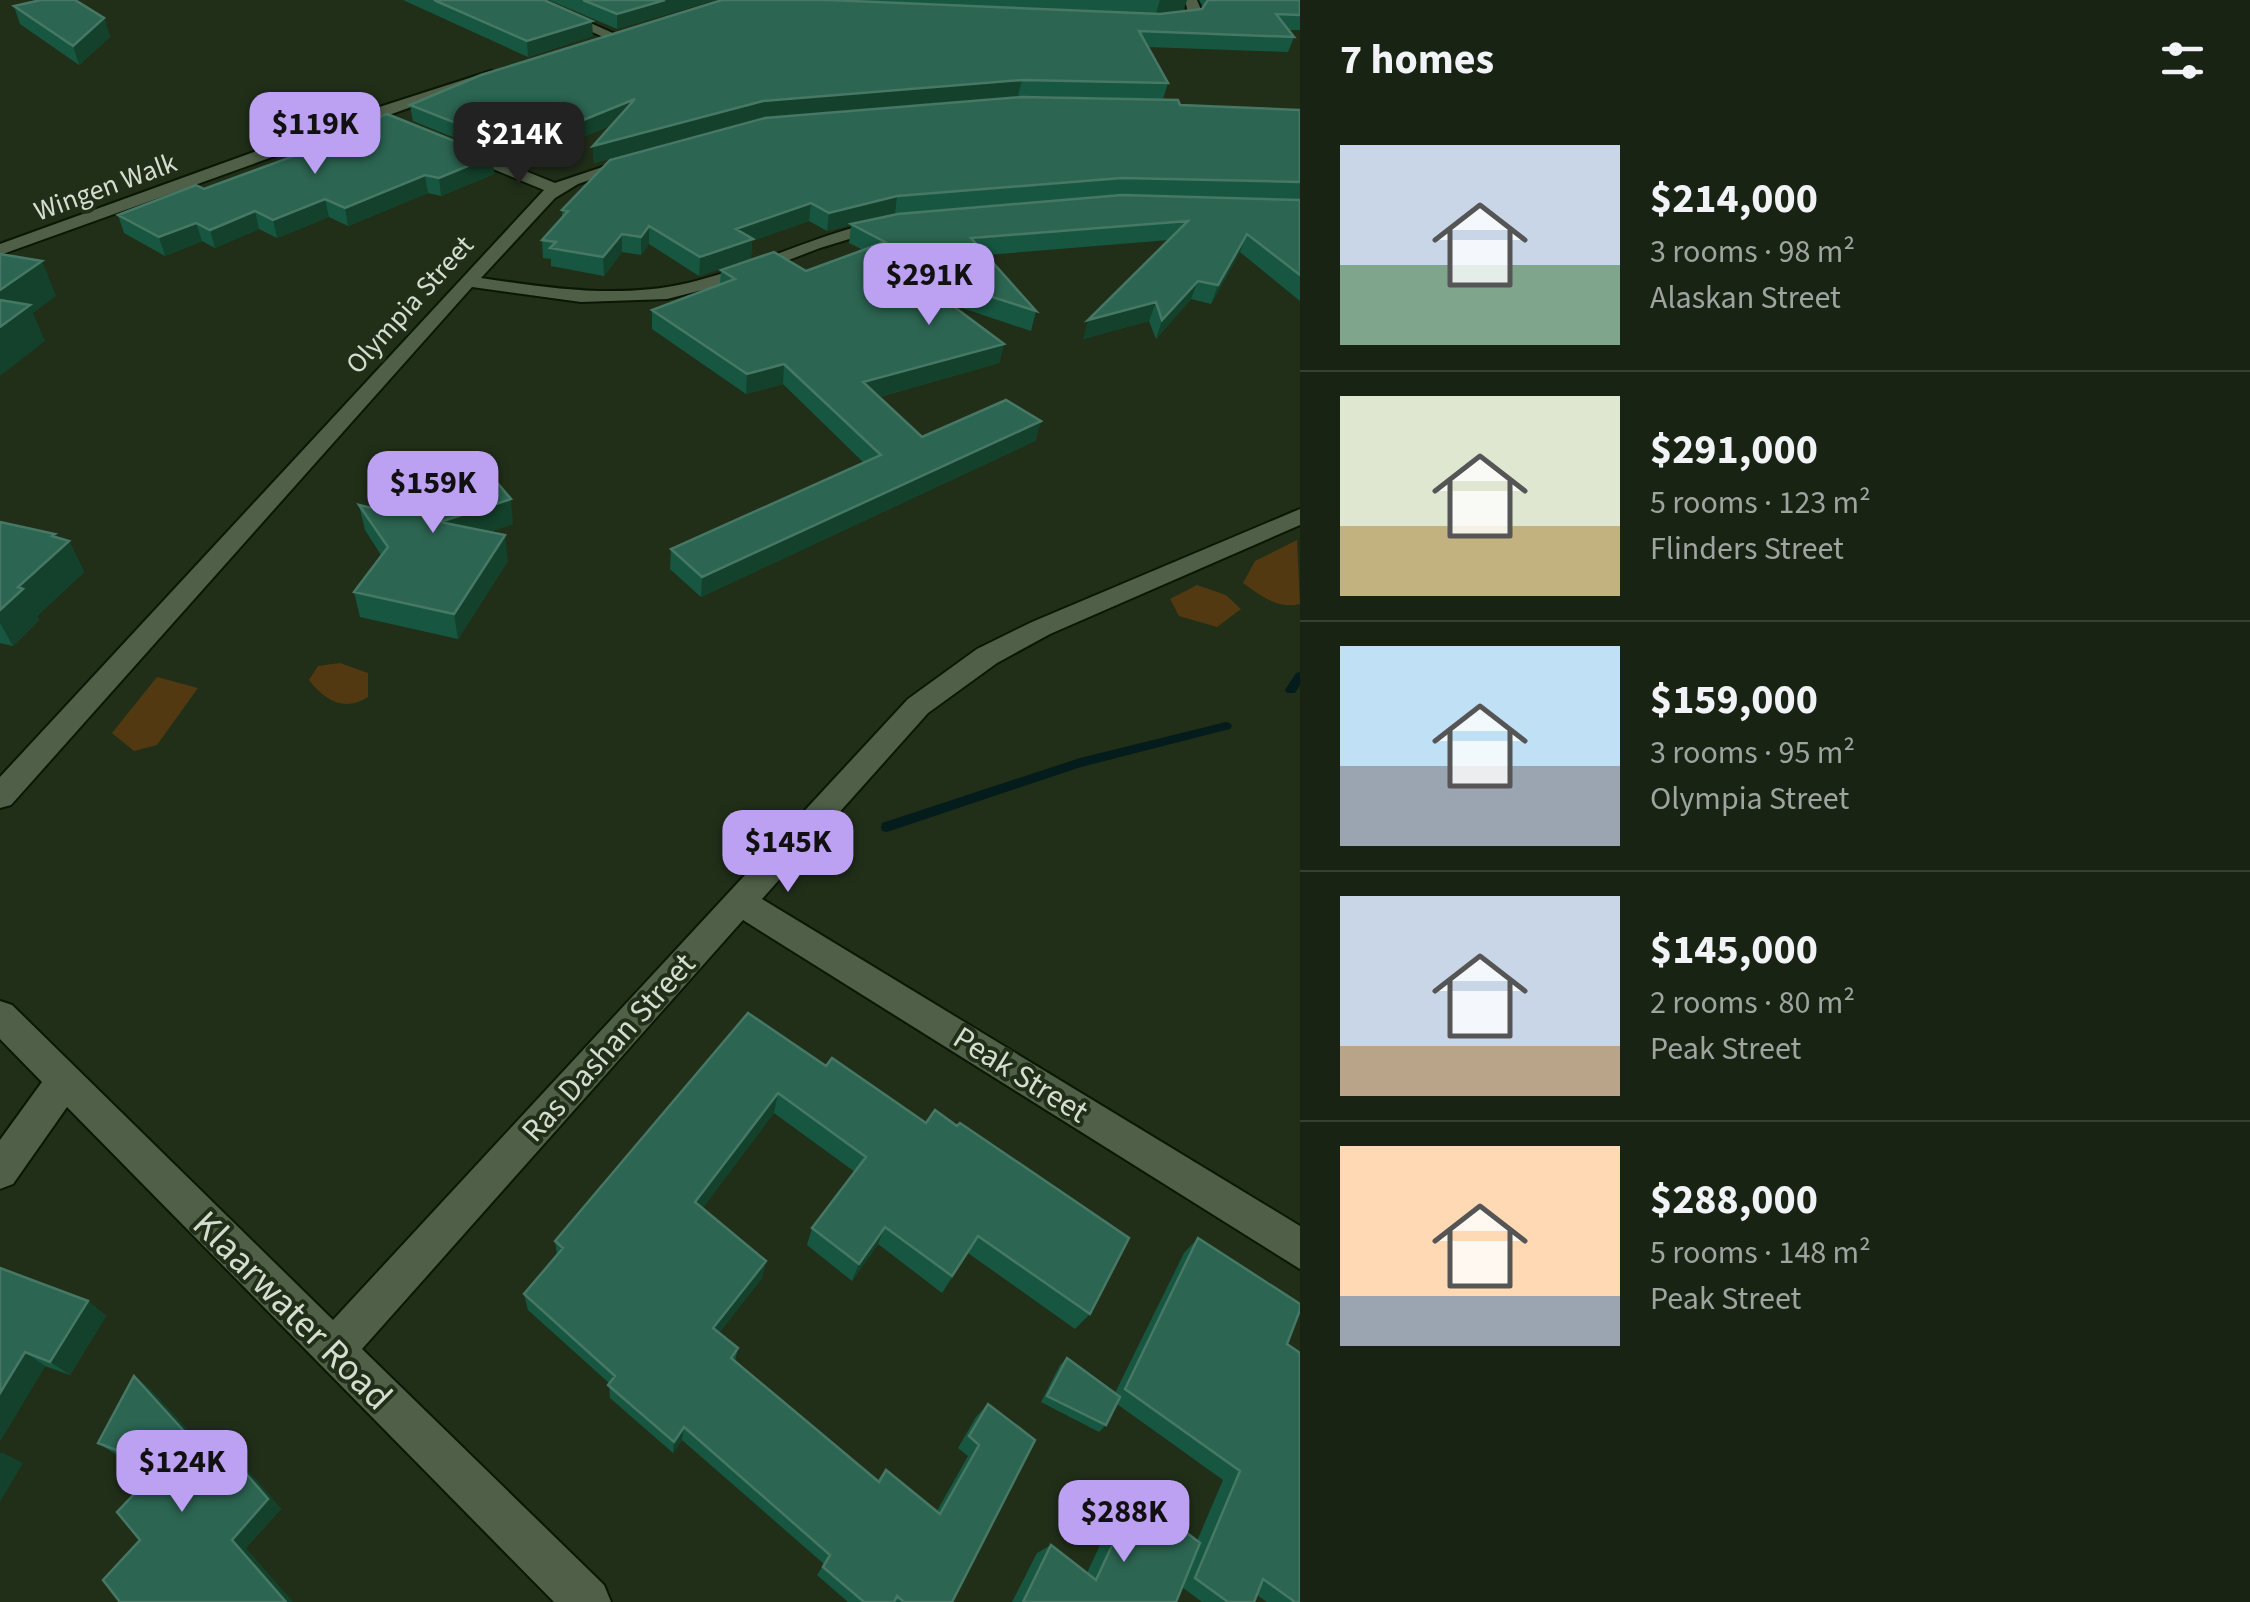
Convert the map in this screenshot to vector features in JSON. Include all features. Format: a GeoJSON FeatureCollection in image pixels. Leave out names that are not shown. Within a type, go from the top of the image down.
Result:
{"type":"FeatureCollection","features":[{"type":"Feature","properties":{"kind":"street"},"geometry":{"type":"LineString","coordinates":[[528,0],[618,38]]}},
{"type":"Feature","properties":{"kind":"street"},"geometry":{"type":"LineString","coordinates":[[1137,20],[1192,17],[1196,12],[1191,0]]}},
{"type":"Feature","properties":{"kind":"street"},"geometry":{"type":"LineString","coordinates":[[582,48],[636,33]]}},
{"type":"Feature","properties":{"kind":"street","name":"Wingen Walk"},"geometry":{"type":"LineString","coordinates":[[0,250],[372,114],[512,69]]}},
{"type":"Feature","properties":{"kind":"street"},"geometry":{"type":"LineString","coordinates":[[372,114],[390,122]]}},
{"type":"Feature","properties":{"kind":"street"},"geometry":{"type":"LineString","coordinates":[[445,144],[554,188]]}},
{"type":"Feature","properties":{"kind":"street","name":"Olympia Street"},"geometry":{"type":"LineString","coordinates":[[0,797],[554,188],[650,156]]}},
{"type":"Feature","properties":{"kind":"street"},"geometry":{"type":"LineString","coordinates":[[466,281],[566,296],[652,296],[696,287],[864,228],[915,222]]}},
{"type":"Feature","properties":{"kind":"street","name":"Ras Dashan Street"},"geometry":{"type":"LineString","coordinates":[[333,1350],[918,706],[988,656],[1042,628],[1300,516]]}},
{"type":"Feature","properties":{"kind":"street","name":"Peak Street"},"geometry":{"type":"LineString","coordinates":[[740,902],[1300,1249]]}},
{"type":"Feature","properties":{"kind":"street","name":"Klaarwater Road"},"geometry":{"type":"LineString","coordinates":[[0,1016],[587,1602]]}},
{"type":"Feature","properties":{"kind":"street"},"geometry":{"type":"LineString","coordinates":[[0,1171],[65,1080]]}},
{"type":"Feature","properties":{"kind":"shaded area"},"geometry":{"type":"Polygon","coordinates":[[[1297,540],[1300,604],[1277,603],[1243,583],[1255,561],[1297,540]]]}},
{"type":"Feature","properties":{"kind":"shaded area"},"geometry":{"type":"Polygon","coordinates":[[[1197,585],[1226,595],[1241,609],[1217,627],[1179,616],[1170,599],[1197,585]]]}},
{"type":"Feature","properties":{"kind":"shaded area"},"geometry":{"type":"Polygon","coordinates":[[[340,663],[368,673],[368,697],[351,704],[336,702],[309,680],[318,666],[340,663]]]}},
{"type":"Feature","properties":{"kind":"shaded area"},"geometry":{"type":"Polygon","coordinates":[[[157,677],[198,688],[157,745],[134,751],[112,733],[157,677]]]}},
{"type":"Feature","properties":{"kind":"building"},"geometry":{"type":"Polygon","coordinates":[[[41,0],[75,0],[104,18],[73,46],[14,6],[41,0]]]}},
{"type":"Feature","properties":{"kind":"building"},"geometry":{"type":"Polygon","coordinates":[[[434,0],[544,0],[592,21],[527,41],[434,0]]]}},
{"type":"Feature","properties":{"kind":"building"},"geometry":{"type":"Polygon","coordinates":[[[583,0],[665,0],[617,14],[583,0]]]}},
{"type":"Feature","properties":{"kind":"building"},"geometry":{"type":"Polygon","coordinates":[[[722,0],[828,0],[1160,14],[1202,9],[1208,0],[1300,0],[1300,15],[1276,14],[1294,37],[1139,31],[1168,83],[1022,80],[763,101],[593,146],[635,99],[517,147],[410,105],[481,75],[722,0]]]}},
{"type":"Feature","properties":{"kind":"building"},"geometry":{"type":"Polygon","coordinates":[[[1022,97],[1178,100],[1180,105],[1300,110],[1300,182],[1122,178],[897,196],[829,213],[811,203],[736,229],[753,239],[700,257],[649,226],[641,237],[622,234],[603,257],[550,248],[556,242],[542,240],[568,211],[562,210],[610,160],[765,118],[1022,97]]]}},
{"type":"Feature","properties":{"kind":"building"},"geometry":{"type":"Polygon","coordinates":[[[387,114],[492,156],[439,178],[425,175],[345,208],[325,199],[273,220],[255,211],[210,230],[196,223],[159,237],[118,215],[196,185],[204,189],[305,152],[298,147],[387,114]]]}},
{"type":"Feature","properties":{"kind":"building"},"geometry":{"type":"Polygon","coordinates":[[[1122,195],[1300,200],[1300,275],[1247,234],[1218,285],[1198,281],[1162,320],[1156,302],[1088,320],[1188,221],[971,238],[1036,311],[902,268],[1004,344],[863,382],[922,437],[1006,400],[1041,421],[702,577],[671,549],[881,455],[784,364],[747,374],[652,310],[735,279],[721,270],[774,252],[806,271],[885,242],[851,224],[898,214],[1122,195]]]}},
{"type":"Feature","properties":{"kind":"building"},"geometry":{"type":"Polygon","coordinates":[[[0,254],[42,261],[0,290],[0,254]]]}},
{"type":"Feature","properties":{"kind":"building"},"geometry":{"type":"Polygon","coordinates":[[[0,300],[30,305],[0,327],[0,300]]]}},
{"type":"Feature","properties":{"kind":"building"},"geometry":{"type":"Polygon","coordinates":[[[473,454],[511,499],[440,522],[505,535],[454,614],[354,592],[388,547],[359,505],[372,508],[398,497],[387,481],[473,454]]]}},
{"type":"Feature","properties":{"kind":"building"},"geometry":{"type":"Polygon","coordinates":[[[0,522],[55,534],[52,536],[69,541],[18,587],[23,589],[0,610],[0,522]]]}},
{"type":"Feature","properties":{"kind":"building"},"geometry":{"type":"Polygon","coordinates":[[[748,1013],[826,1066],[832,1058],[926,1123],[935,1110],[957,1126],[960,1123],[1129,1238],[1090,1314],[978,1236],[952,1276],[885,1227],[859,1264],[812,1228],[866,1157],[778,1093],[695,1202],[766,1261],[713,1328],[738,1348],[731,1358],[879,1482],[886,1470],[940,1514],[979,1445],[969,1436],[988,1404],[1035,1440],[952,1602],[904,1602],[897,1596],[894,1602],[864,1602],[823,1567],[830,1555],[684,1427],[674,1442],[608,1385],[615,1376],[524,1294],[563,1248],[555,1241],[748,1013]]]}},
{"type":"Feature","properties":{"kind":"building"},"geometry":{"type":"Polygon","coordinates":[[[1198,1238],[1300,1304],[1287,1344],[1300,1353],[1300,1602],[1263,1579],[1254,1602],[1228,1602],[1195,1578],[1240,1471],[1125,1389],[1198,1238]]]}},
{"type":"Feature","properties":{"kind":"building"},"geometry":{"type":"Polygon","coordinates":[[[0,1268],[88,1301],[50,1362],[25,1352],[0,1393],[0,1268]]]}},
{"type":"Feature","properties":{"kind":"building"},"geometry":{"type":"Polygon","coordinates":[[[1067,1358],[1120,1397],[1106,1425],[1047,1396],[1067,1358]]]}},
{"type":"Feature","properties":{"kind":"building"},"geometry":{"type":"Polygon","coordinates":[[[134,1376],[211,1461],[224,1448],[268,1499],[232,1540],[286,1602],[120,1602],[103,1580],[140,1540],[117,1512],[160,1467],[98,1443],[134,1376]]]}},
{"type":"Feature","properties":{"kind":"building"},"geometry":{"type":"Polygon","coordinates":[[[1136,1494],[1200,1543],[1176,1602],[1023,1602],[1051,1545],[1096,1580],[1136,1494]]]}},
{"type":"Feature","properties":{"kind":"waterway"},"geometry":{"type":"LineString","coordinates":[[1291,690],[1300,676]]}},
{"type":"Feature","properties":{"kind":"waterway"},"geometry":{"type":"LineString","coordinates":[[887,827],[1080,763],[1226,726]]}}]}
